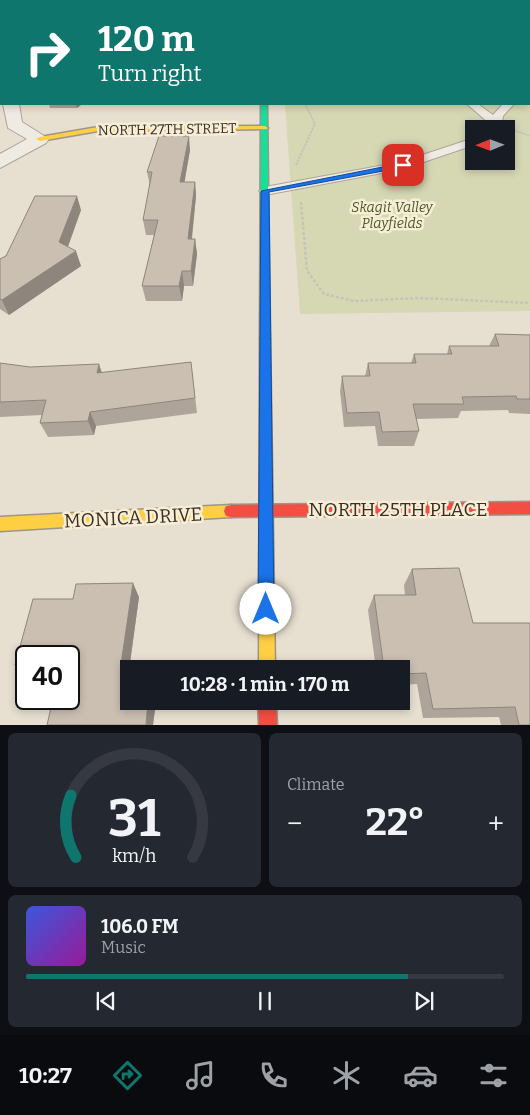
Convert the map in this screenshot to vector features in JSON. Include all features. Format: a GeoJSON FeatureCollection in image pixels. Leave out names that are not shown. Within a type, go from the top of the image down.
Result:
{"type":"FeatureCollection","features":[{"type":"Feature","properties":{"kind":"street"},"geometry":{"type":"LineString","coordinates":[[11,105],[14,124],[40,139]]}},
{"type":"Feature","properties":{"kind":"street"},"geometry":{"type":"LineString","coordinates":[[264,105],[267,660]]}},
{"type":"Feature","properties":{"kind":"street","name":"NORTH 27TH STREET"},"geometry":{"type":"LineString","coordinates":[[0,162],[40,139],[98,129],[265,128]]}},
{"type":"Feature","properties":{"kind":"street","name":"NORTH 25TH PLACE"},"geometry":{"type":"LineString","coordinates":[[265,511],[530,508]]}},
{"type":"Feature","properties":{"kind":"street","name":"MONICA DRIVE"},"geometry":{"type":"LineString","coordinates":[[0,524],[265,511]]}},
{"type":"Feature","properties":{"kind":"street"},"geometry":{"type":"LineString","coordinates":[[267,710],[268,725]]}},
{"type":"Feature","properties":{"kind":"lane"},"geometry":{"type":"LineString","coordinates":[[473,105],[488,120]]}},
{"type":"Feature","properties":{"kind":"lane"},"geometry":{"type":"LineString","coordinates":[[496,120],[498,114],[507,105]]}},
{"type":"Feature","properties":{"kind":"lane"},"geometry":{"type":"LineString","coordinates":[[265,191],[403,165],[465,144]]}},
{"type":"Feature","properties":{"kind":"path"},"geometry":{"type":"LineString","coordinates":[[305,105],[314,124],[295,167],[300,185],[307,271],[324,294],[354,301],[419,298],[530,303]]}},
{"type":"Feature","properties":{"kind":"green space","name":"Skagit Valley Playfields"},"geometry":{"type":"Polygon","coordinates":[[[285,105],[530,105],[530,311],[300,314],[285,105]]]}},
{"type":"Feature","properties":{"kind":"building"},"geometry":{"type":"Polygon","coordinates":[[[159,136],[189,136],[180,182],[195,182],[188,239],[195,239],[191,271],[182,271],[179,286],[142,286],[158,220],[143,220],[152,172],[147,172],[159,136]]]}},
{"type":"Feature","properties":{"kind":"building"},"geometry":{"type":"Polygon","coordinates":[[[35,196],[77,196],[59,242],[76,251],[2,300],[0,299],[0,259],[6,256],[35,196]]]}},
{"type":"Feature","properties":{"kind":"building"},"geometry":{"type":"Polygon","coordinates":[[[495,334],[530,335],[530,399],[517,399],[516,396],[462,397],[464,404],[413,404],[419,431],[382,432],[379,412],[347,413],[342,376],[370,376],[368,363],[416,363],[414,354],[452,354],[449,346],[499,346],[495,334]]]}},
{"type":"Feature","properties":{"kind":"building"},"geometry":{"type":"Polygon","coordinates":[[[191,362],[195,398],[90,412],[88,421],[40,423],[46,400],[0,402],[0,363],[30,367],[99,364],[97,373],[191,362]]]}},
{"type":"Feature","properties":{"kind":"building"},"geometry":{"type":"Polygon","coordinates":[[[459,568],[473,623],[530,623],[530,725],[519,725],[515,707],[433,709],[426,673],[410,674],[410,660],[383,660],[374,595],[416,595],[412,569],[459,568]]]}},
{"type":"Feature","properties":{"kind":"building"},"geometry":{"type":"Polygon","coordinates":[[[133,583],[122,660],[120,660],[120,710],[147,710],[146,725],[47,725],[50,710],[80,710],[80,645],[20,645],[33,599],[73,599],[76,584],[133,583]]]}},
{"type":"Feature","properties":{"kind":"traffic: fast"},"geometry":{"type":"LineString","coordinates":[[264,105],[265,339]]}},
{"type":"Feature","properties":{"kind":"traffic: slow"},"geometry":{"type":"LineString","coordinates":[[40,139],[98,129],[265,128]]}},
{"type":"Feature","properties":{"kind":"traffic: slow"},"geometry":{"type":"LineString","coordinates":[[265,339],[267,660]]}},
{"type":"Feature","properties":{"kind":"traffic: slow"},"geometry":{"type":"LineString","coordinates":[[0,524],[231,511]]}},
{"type":"Feature","properties":{"kind":"traffic: jam"},"geometry":{"type":"LineString","coordinates":[[231,511],[530,508]]}},
{"type":"Feature","properties":{"kind":"traffic: jam"},"geometry":{"type":"LineString","coordinates":[[267,710],[268,725]]}},
{"type":"Feature","properties":{"kind":"route"},"geometry":{"type":"LineString","coordinates":[[266,609],[265,191],[403,165]]}}]}
